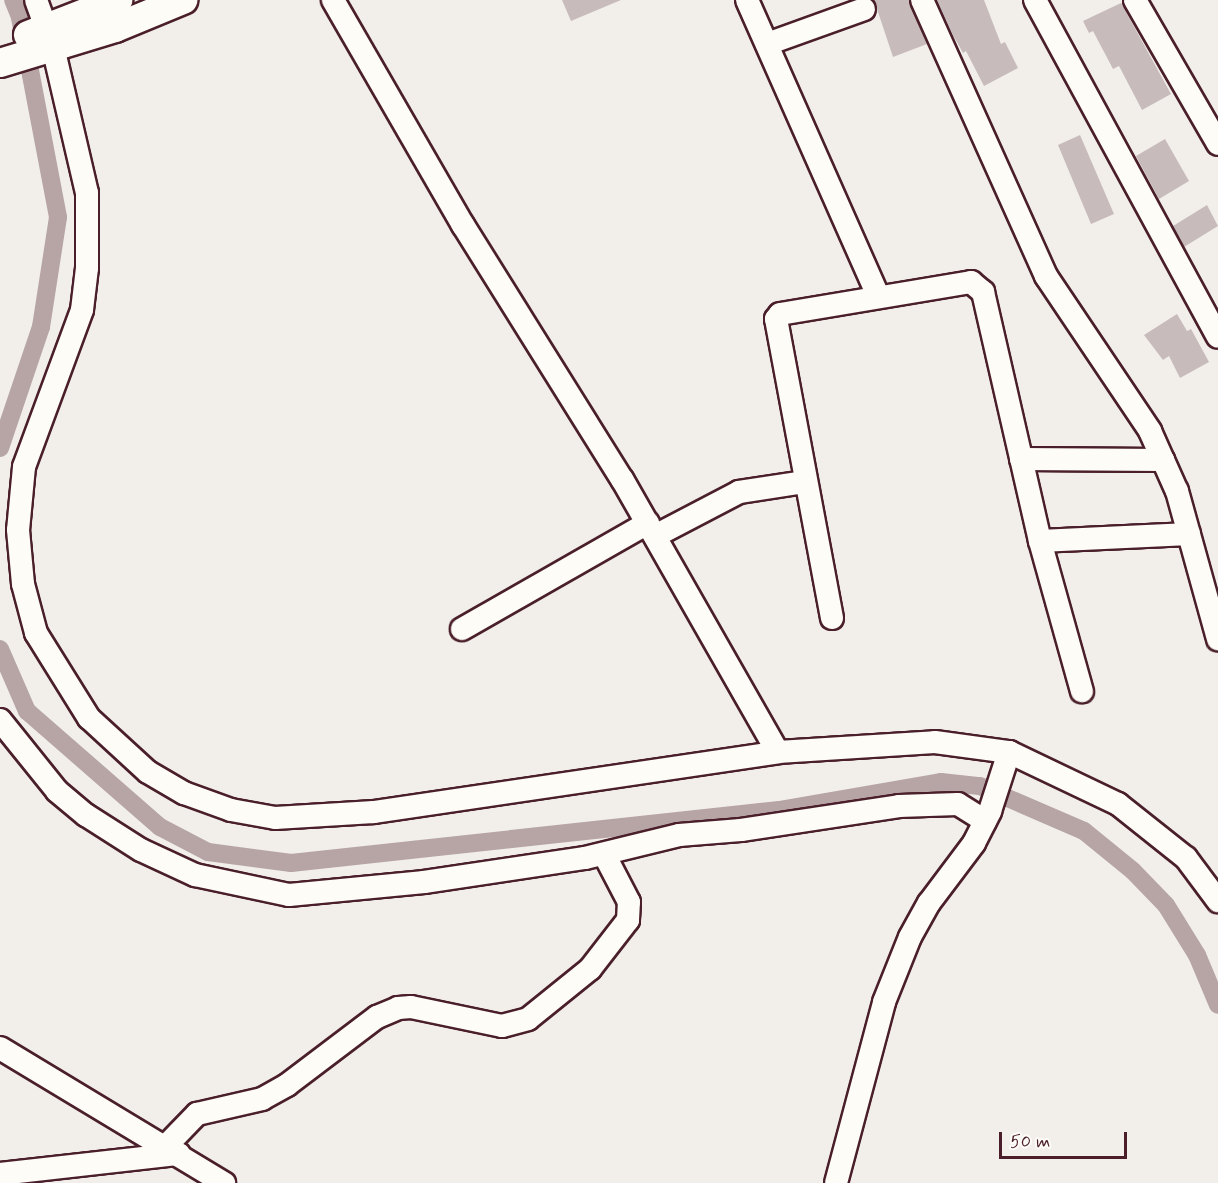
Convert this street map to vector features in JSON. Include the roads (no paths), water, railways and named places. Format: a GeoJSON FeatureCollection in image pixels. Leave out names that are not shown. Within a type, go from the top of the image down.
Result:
{"type":"FeatureCollection","features":[{"type":"Feature","properties":{"kind":"main road"},"geometry":{"type":"LineString","coordinates":[[0,63],[118,0]]}},
{"type":"Feature","properties":{"kind":"main road"},"geometry":{"type":"LineString","coordinates":[[0,44],[42,40],[115,28],[183,0]]}},
{"type":"Feature","properties":{"kind":"street"},"geometry":{"type":"LineString","coordinates":[[36,0],[42,40],[87,193],[87,268],[82,310],[24,467],[18,530],[22,584],[36,633],[89,718],[148,772],[184,793],[231,810],[275,818],[374,812],[778,752],[935,742],[1007,759],[1118,804],[1186,858],[1218,901]]}},
{"type":"Feature","properties":{"kind":"street"},"geometry":{"type":"LineString","coordinates":[[333,0],[463,225],[651,530],[778,752]]}},
{"type":"Feature","properties":{"kind":"street"},"geometry":{"type":"LineString","coordinates":[[747,0],[878,296]]}},
{"type":"Feature","properties":{"kind":"street"},"geometry":{"type":"LineString","coordinates":[[922,0],[1046,276],[1150,431],[1178,491],[1218,639]]}},
{"type":"Feature","properties":{"kind":"street"},"geometry":{"type":"LineString","coordinates":[[1035,0],[1218,337]]}},
{"type":"Feature","properties":{"kind":"street"},"geometry":{"type":"LineString","coordinates":[[1134,0],[1218,144]]}},
{"type":"Feature","properties":{"kind":"street"},"geometry":{"type":"LineString","coordinates":[[767,44],[864,9]]}},
{"type":"Feature","properties":{"kind":"street"},"geometry":{"type":"LineString","coordinates":[[831,618],[776,319],[780,314],[971,282],[984,292],[1040,541],[1082,691]]}},
{"type":"Feature","properties":{"kind":"street"},"geometry":{"type":"LineString","coordinates":[[1021,459],[1163,460]]}},
{"type":"Feature","properties":{"kind":"street"},"geometry":{"type":"LineString","coordinates":[[462,629],[651,530],[739,492],[805,482]]}},
{"type":"Feature","properties":{"kind":"street"},"geometry":{"type":"LineString","coordinates":[[1040,541],[1189,534]]}},
{"type":"Feature","properties":{"kind":"street"},"geometry":{"type":"LineString","coordinates":[[0,720],[57,791],[86,815],[171,865],[247,888],[289,894],[331,893],[604,854],[680,835],[741,830],[899,806],[958,804],[988,816]]}},
{"type":"Feature","properties":{"kind":"street"},"geometry":{"type":"LineString","coordinates":[[836,1183],[880,1014],[910,937],[988,816],[1007,759]]}},
{"type":"Feature","properties":{"kind":"street"},"geometry":{"type":"LineString","coordinates":[[0,1174],[173,1150],[197,1114],[262,1098],[287,1085],[377,1017],[398,1008],[411,1007],[502,1026],[528,1019],[590,969],[628,920],[629,902],[604,854]]}},
{"type":"Feature","properties":{"kind":"street"},"geometry":{"type":"LineString","coordinates":[[0,1048],[173,1150],[224,1183]]}},
{"type":"Feature","properties":{"kind":"waterway"},"geometry":{"type":"LineString","coordinates":[[0,448],[41,327],[58,217],[20,17],[13,0]]}},
{"type":"Feature","properties":{"kind":"waterway"},"geometry":{"type":"LineString","coordinates":[[0,649],[27,711],[160,827],[208,852],[291,863],[779,810],[941,782],[980,786],[1084,831],[1133,871],[1166,905],[1197,955],[1218,1005]]}}]}
